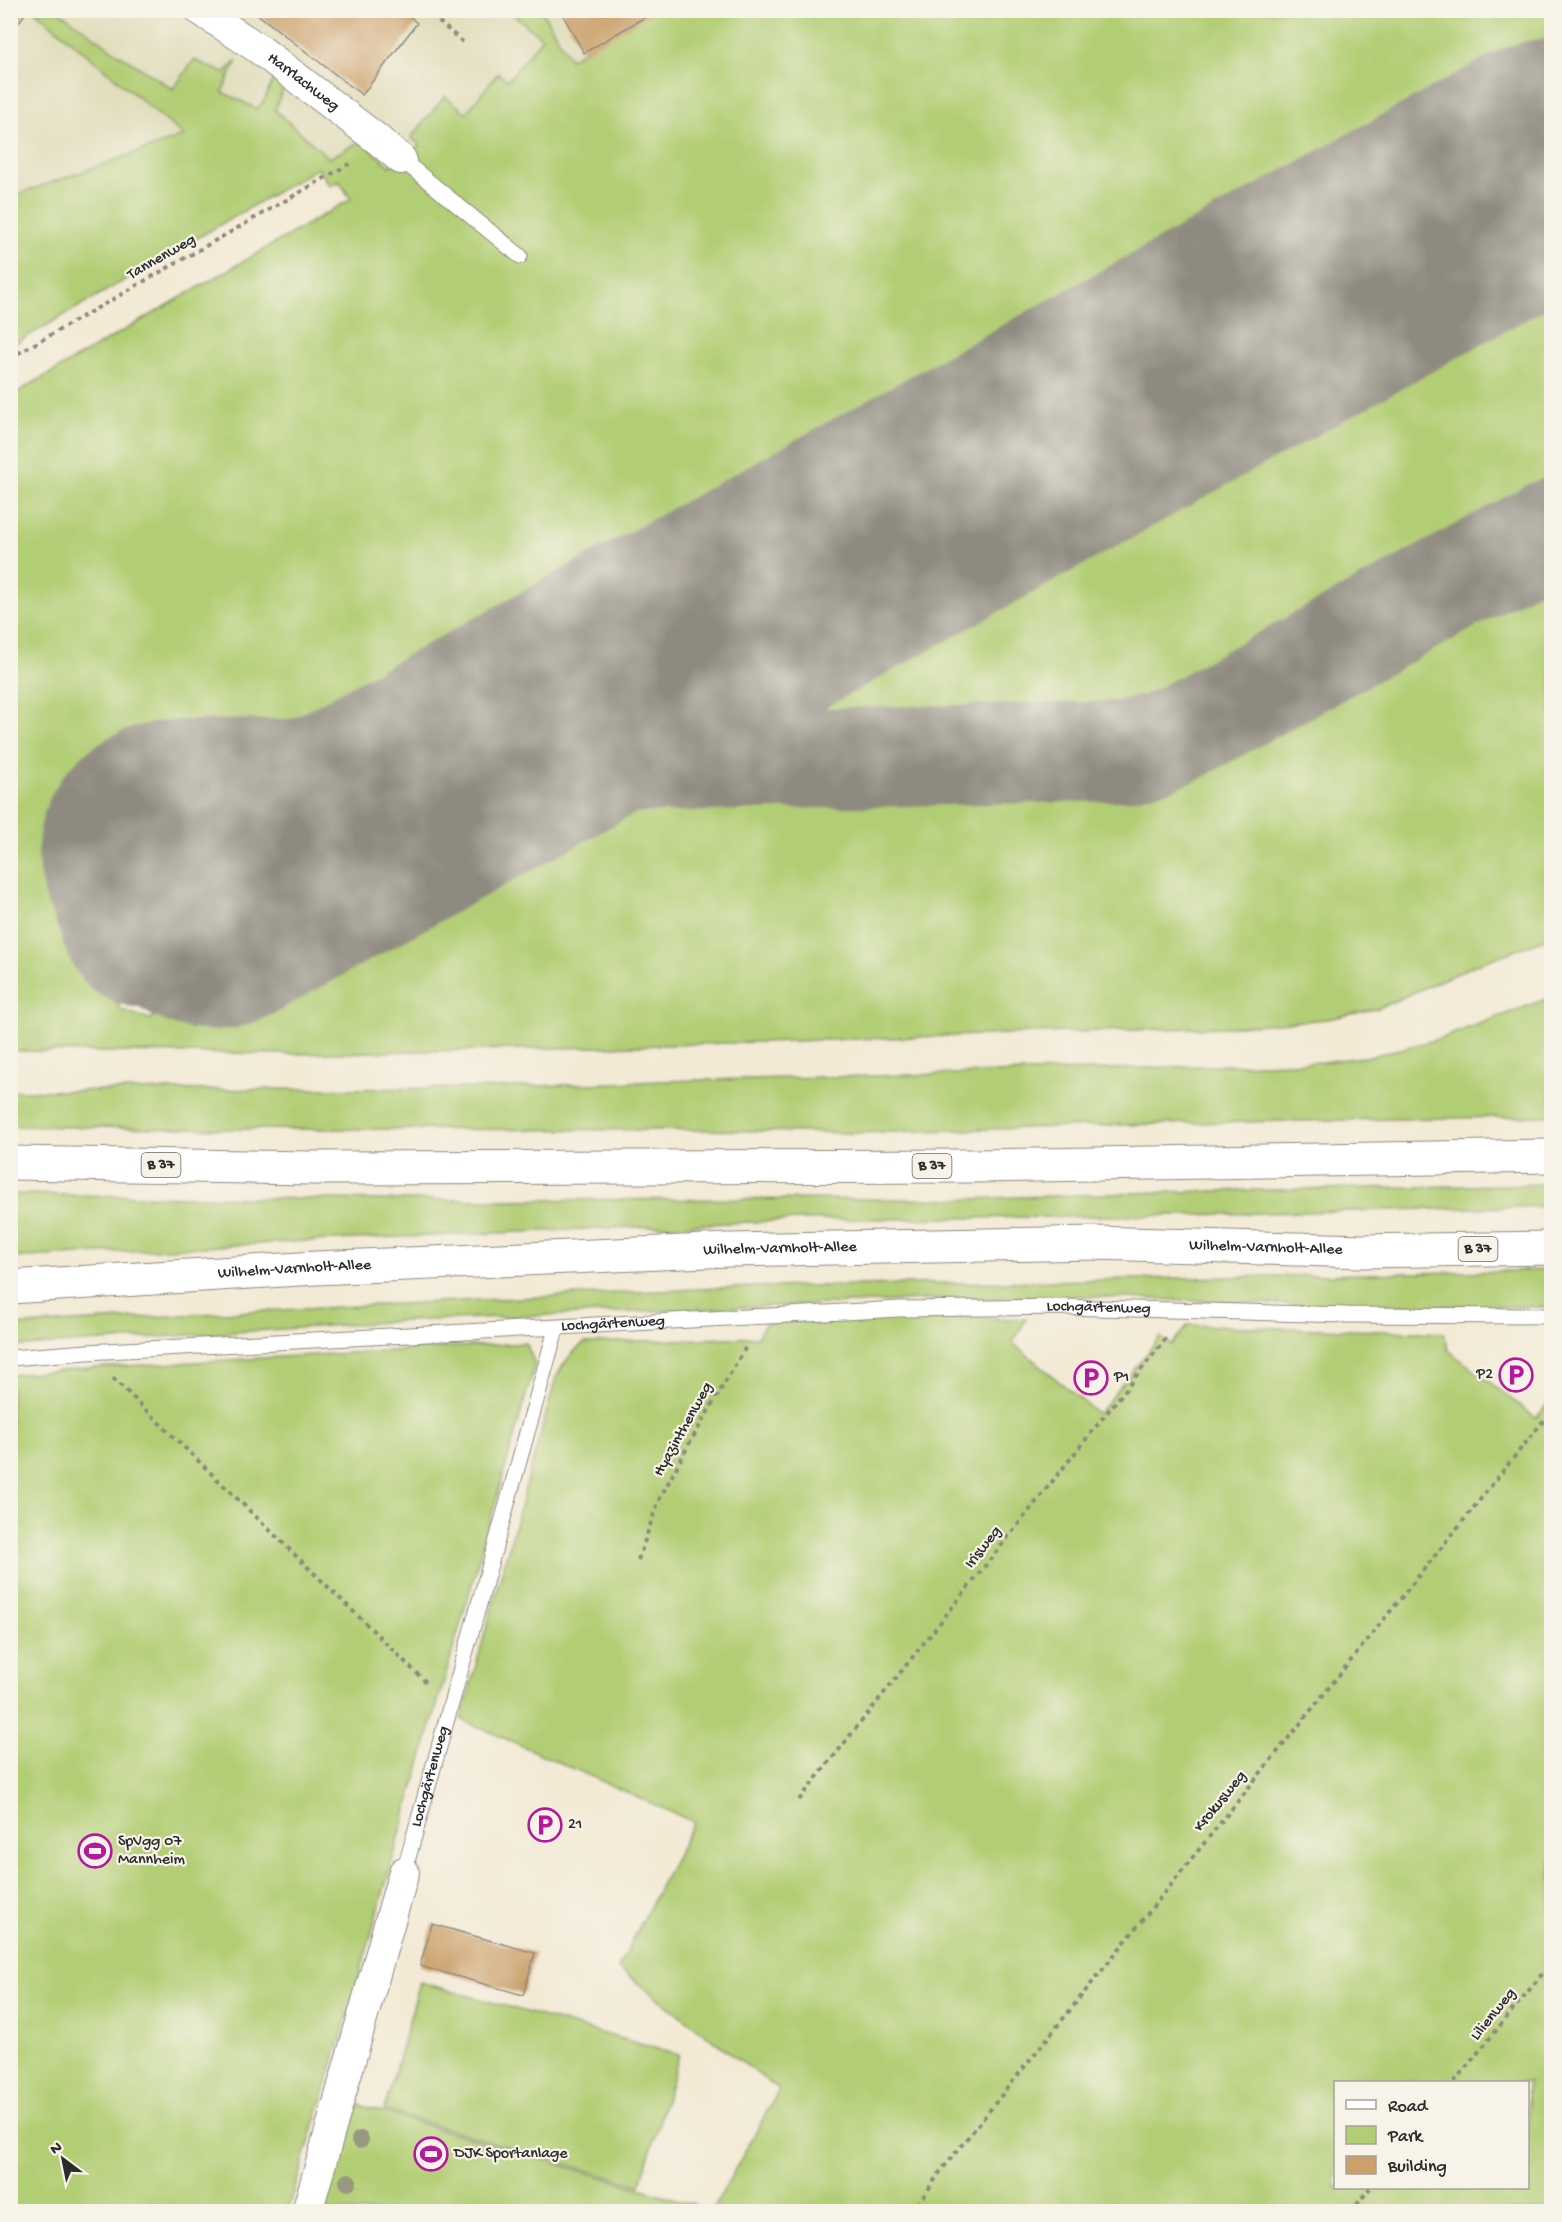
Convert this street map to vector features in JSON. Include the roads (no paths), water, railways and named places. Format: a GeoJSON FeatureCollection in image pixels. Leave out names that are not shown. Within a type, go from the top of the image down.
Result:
{"type":"FeatureCollection","features":[{"type":"Feature","properties":{"kind":"main road","name":"B 37"},"geometry":{"type":"LineString","coordinates":[[10,1163],[312,1168],[952,1166],[1551,1156]]}},
{"type":"Feature","properties":{"kind":"main road","name":"Wilhelm-Varnholt-Allee"},"geometry":{"type":"LineString","coordinates":[[10,1287],[316,1268],[729,1250],[1095,1242],[1371,1251],[1551,1248]]}},
{"type":"Feature","properties":{"kind":"street","name":"Harrlachweg"},"geometry":{"type":"LineString","coordinates":[[200,10],[259,49],[401,159]]}},
{"type":"Feature","properties":{"kind":"street","name":"Lochgärtenweg"},"geometry":{"type":"LineString","coordinates":[[307,2211],[404,1872]]}},
{"type":"Feature","properties":{"kind":"lane"},"geometry":{"type":"LineString","coordinates":[[401,159],[520,256]]}},
{"type":"Feature","properties":{"kind":"lane","name":"Lochgärtenweg"},"geometry":{"type":"LineString","coordinates":[[404,1872],[556,1329],[900,1309],[1060,1307],[1347,1315],[1551,1316]]}},
{"type":"Feature","properties":{"kind":"lane"},"geometry":{"type":"LineString","coordinates":[[10,1358],[87,1352],[556,1329]]}},
{"type":"Feature","properties":{"kind":"place","name":"P2"},"geometry":{"type":"Point","coordinates":[1516,1375]}},
{"type":"Feature","properties":{"kind":"place","name":"P1"},"geometry":{"type":"Point","coordinates":[1091,1378]}},
{"type":"Feature","properties":{"kind":"place","name":"21"},"geometry":{"type":"Point","coordinates":[545,1825]}},
{"type":"Feature","properties":{"kind":"place","name":"SpVgg 07 Mannheim"},"geometry":{"type":"Point","coordinates":[95,1851]}},
{"type":"Feature","properties":{"kind":"place","name":"DJK Sportanlage"},"geometry":{"type":"Point","coordinates":[431,2154]}}]}
